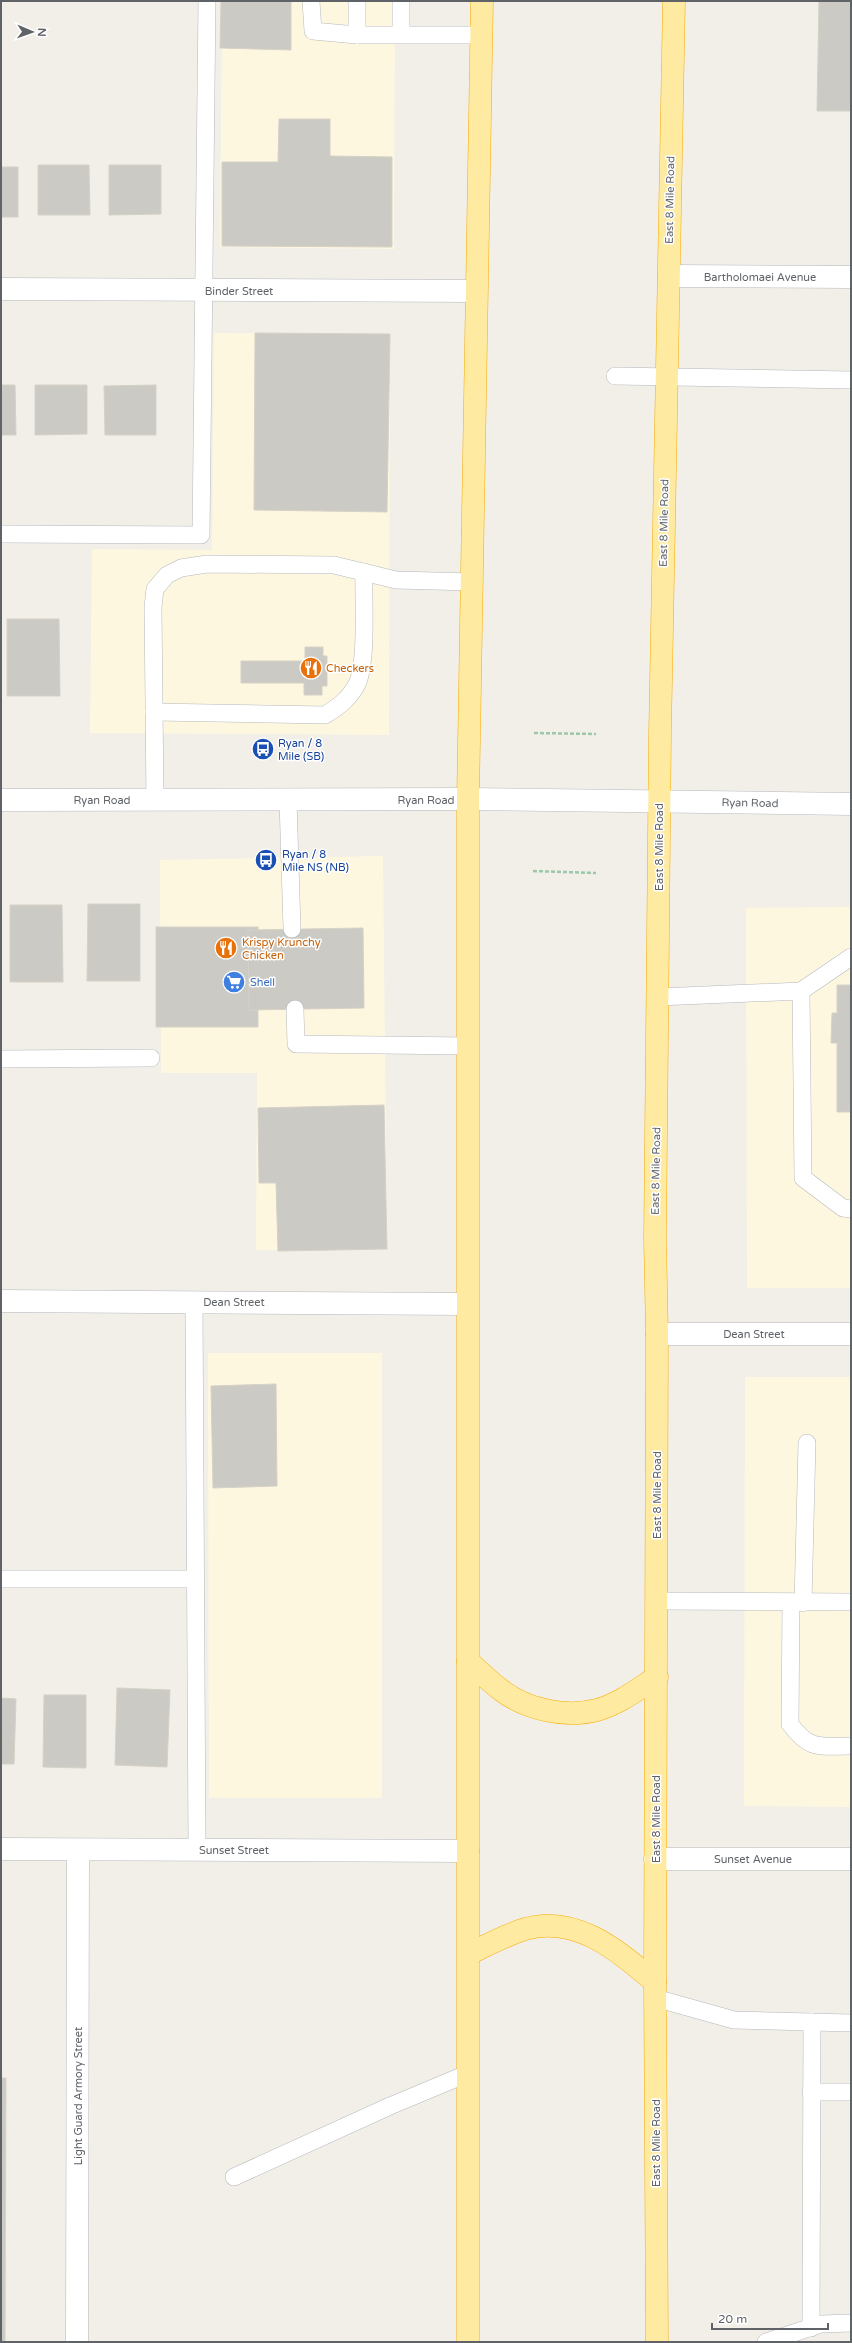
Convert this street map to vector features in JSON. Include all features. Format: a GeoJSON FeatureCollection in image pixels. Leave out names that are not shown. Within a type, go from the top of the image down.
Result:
{"type":"FeatureCollection","features":[{"type":"Feature","properties":{"kind":"highway"},"geometry":{"type":"LineString","coordinates":[[468,2342],[470,2074],[467,1304],[468,799],[482,1]]}},
{"type":"Feature","properties":{"kind":"highway","name":"East 8 Mile Road"},"geometry":{"type":"LineString","coordinates":[[657,2342],[655,1859],[657,1677],[657,1334],[655,1239],[659,802],[674,1]]}},
{"type":"Feature","properties":{"kind":"highway"},"geometry":{"type":"LineString","coordinates":[[468,1661],[502,1691],[526,1704],[550,1712],[575,1713],[598,1710],[622,1700],[657,1677]]}},
{"type":"Feature","properties":{"kind":"highway"},"geometry":{"type":"LineString","coordinates":[[469,1954],[526,1929],[545,1926],[567,1928],[590,1935],[615,1949],[655,1990]]}},
{"type":"Feature","properties":{"kind":"street","name":"Bartholomaei Avenue"},"geometry":{"type":"LineString","coordinates":[[669,276],[851,277]]}},
{"type":"Feature","properties":{"kind":"street","name":"Binder Street"},"geometry":{"type":"LineString","coordinates":[[1,289],[476,291]]}},
{"type":"Feature","properties":{"kind":"street","name":"Ryan Road"},"geometry":{"type":"LineString","coordinates":[[1,800],[468,799],[851,804]]}},
{"type":"Feature","properties":{"kind":"street","name":"Dean Street"},"geometry":{"type":"LineString","coordinates":[[1,1301],[467,1304]]}},
{"type":"Feature","properties":{"kind":"street","name":"Dean Street"},"geometry":{"type":"LineString","coordinates":[[657,1334],[851,1334]]}},
{"type":"Feature","properties":{"kind":"street","name":"Sunset Street"},"geometry":{"type":"LineString","coordinates":[[1,1849],[468,1851]]}},
{"type":"Feature","properties":{"kind":"street","name":"Light Guard Armory Street"},"geometry":{"type":"LineString","coordinates":[[78,1850],[78,2342]]}},
{"type":"Feature","properties":{"kind":"street","name":"Sunset Avenue"},"geometry":{"type":"LineString","coordinates":[[655,1859],[851,1859]]}},
{"type":"Feature","properties":{"kind":"lane"},"geometry":{"type":"LineString","coordinates":[[1,534],[201,535],[205,290],[207,1]]}},
{"type":"Feature","properties":{"kind":"lane"},"geometry":{"type":"LineString","coordinates":[[311,1],[313,31],[357,35],[481,35]]}},
{"type":"Feature","properties":{"kind":"lane"},"geometry":{"type":"LineString","coordinates":[[357,1],[357,35]]}},
{"type":"Feature","properties":{"kind":"lane"},"geometry":{"type":"LineString","coordinates":[[401,1],[401,34]]}},
{"type":"Feature","properties":{"kind":"lane"},"geometry":{"type":"LineString","coordinates":[[615,376],[851,380]]}},
{"type":"Feature","properties":{"kind":"lane"},"geometry":{"type":"LineString","coordinates":[[155,800],[153,607],[155,589],[167,575],[181,568],[207,564],[334,565],[396,580],[472,582]]}},
{"type":"Feature","properties":{"kind":"lane"},"geometry":{"type":"LineString","coordinates":[[154,712],[325,715],[343,704],[357,685],[362,663],[364,572]]}},
{"type":"Feature","properties":{"kind":"lane"},"geometry":{"type":"LineString","coordinates":[[288,800],[292,929]]}},
{"type":"Feature","properties":{"kind":"lane"},"geometry":{"type":"LineString","coordinates":[[658,997],[801,991],[851,957]]}},
{"type":"Feature","properties":{"kind":"lane"},"geometry":{"type":"LineString","coordinates":[[801,991],[803,1178],[843,1208],[851,1208]]}},
{"type":"Feature","properties":{"kind":"lane"},"geometry":{"type":"LineString","coordinates":[[295,1009],[296,1044],[468,1046]]}},
{"type":"Feature","properties":{"kind":"lane"},"geometry":{"type":"LineString","coordinates":[[1,1059],[151,1058]]}},
{"type":"Feature","properties":{"kind":"lane"},"geometry":{"type":"LineString","coordinates":[[194,1302],[197,1850]]}},
{"type":"Feature","properties":{"kind":"lane"},"geometry":{"type":"LineString","coordinates":[[807,1443],[790,1724],[800,1737],[813,1746],[851,1746]]}},
{"type":"Feature","properties":{"kind":"lane"},"geometry":{"type":"LineString","coordinates":[[1,1579],[195,1579]]}},
{"type":"Feature","properties":{"kind":"lane"},"geometry":{"type":"LineString","coordinates":[[657,1601],[851,1602]]}},
{"type":"Feature","properties":{"kind":"lane"},"geometry":{"type":"LineString","coordinates":[[655,1990],[734,2020],[851,2024]]}},
{"type":"Feature","properties":{"kind":"lane"},"geometry":{"type":"LineString","coordinates":[[811,2328],[812,2022]]}},
{"type":"Feature","properties":{"kind":"lane"},"geometry":{"type":"LineString","coordinates":[[234,2177],[390,2106],[470,2074]]}},
{"type":"Feature","properties":{"kind":"lane"},"geometry":{"type":"LineString","coordinates":[[811,2092],[851,2092]]}},
{"type":"Feature","properties":{"kind":"lane"},"geometry":{"type":"LineString","coordinates":[[766,2342],[821,2324],[851,2323]]}},
{"type":"Feature","properties":{"kind":"path"},"geometry":{"type":"LineString","coordinates":[[534,733],[596,734]]}},
{"type":"Feature","properties":{"kind":"path"},"geometry":{"type":"LineString","coordinates":[[534,871],[596,873]]}},
{"type":"Feature","properties":{"kind":"shaded area"},"geometry":{"type":"Polygon","coordinates":[[[222,1],[395,1],[394,249],[220,247],[222,1]]]}},
{"type":"Feature","properties":{"kind":"shaded area"},"geometry":{"type":"Polygon","coordinates":[[[214,333],[390,334],[389,735],[90,733],[92,549],[212,550],[214,333]]]}},
{"type":"Feature","properties":{"kind":"shaded area"},"geometry":{"type":"Polygon","coordinates":[[[383,856],[387,1249],[256,1250],[257,1073],[161,1073],[160,860],[383,856]]]}},
{"type":"Feature","properties":{"kind":"shaded area"},"geometry":{"type":"Polygon","coordinates":[[[851,907],[851,1288],[747,1288],[746,908],[851,907]]]}},
{"type":"Feature","properties":{"kind":"shaded area"},"geometry":{"type":"Polygon","coordinates":[[[208,1353],[382,1353],[382,1798],[209,1798],[208,1353]]]}},
{"type":"Feature","properties":{"kind":"shaded area"},"geometry":{"type":"Polygon","coordinates":[[[745,1377],[851,1377],[851,1807],[744,1806],[745,1377]]]}},
{"type":"Feature","properties":{"kind":"building"},"geometry":{"type":"Polygon","coordinates":[[[221,1],[291,1],[291,50],[220,48],[221,1]]]}},
{"type":"Feature","properties":{"kind":"building"},"geometry":{"type":"Polygon","coordinates":[[[819,1],[851,1],[851,111],[817,111],[819,1]]]}},
{"type":"Feature","properties":{"kind":"building"},"geometry":{"type":"Polygon","coordinates":[[[279,119],[330,119],[330,156],[392,157],[392,247],[222,246],[222,162],[278,162],[279,119]]]}},
{"type":"Feature","properties":{"kind":"building"},"geometry":{"type":"Polygon","coordinates":[[[38,165],[89,165],[90,215],[38,215],[38,165]]]}},
{"type":"Feature","properties":{"kind":"building"},"geometry":{"type":"Polygon","coordinates":[[[109,165],[161,165],[161,214],[109,215],[109,165]]]}},
{"type":"Feature","properties":{"kind":"building"},"geometry":{"type":"Polygon","coordinates":[[[1,167],[18,167],[18,217],[1,217],[1,167]]]}},
{"type":"Feature","properties":{"kind":"building"},"geometry":{"type":"Polygon","coordinates":[[[255,333],[390,334],[387,512],[254,510],[255,333]]]}},
{"type":"Feature","properties":{"kind":"building"},"geometry":{"type":"Polygon","coordinates":[[[1,385],[15,385],[16,435],[1,435],[1,385]]]}},
{"type":"Feature","properties":{"kind":"building"},"geometry":{"type":"Polygon","coordinates":[[[35,385],[87,385],[87,434],[35,435],[35,385]]]}},
{"type":"Feature","properties":{"kind":"building"},"geometry":{"type":"Polygon","coordinates":[[[156,385],[156,435],[105,435],[104,386],[156,385]]]}},
{"type":"Feature","properties":{"kind":"building"},"geometry":{"type":"Polygon","coordinates":[[[7,619],[59,619],[60,696],[7,696],[7,619]]]}},
{"type":"Feature","properties":{"kind":"building"},"geometry":{"type":"Polygon","coordinates":[[[305,647],[323,647],[323,656],[327,656],[327,686],[322,686],[322,695],[304,695],[304,683],[241,683],[241,661],[305,661],[305,647]]]}},
{"type":"Feature","properties":{"kind":"building"},"geometry":{"type":"Polygon","coordinates":[[[88,904],[140,904],[140,981],[87,981],[88,904]]]}},
{"type":"Feature","properties":{"kind":"building"},"geometry":{"type":"Polygon","coordinates":[[[10,905],[62,905],[63,982],[10,982],[10,905]]]}},
{"type":"Feature","properties":{"kind":"building"},"geometry":{"type":"Polygon","coordinates":[[[156,927],[258,927],[258,1027],[156,1027],[156,927]]]}},
{"type":"Feature","properties":{"kind":"building"},"geometry":{"type":"Polygon","coordinates":[[[363,928],[364,1008],[249,1010],[248,930],[363,928]]]}},
{"type":"Feature","properties":{"kind":"building"},"geometry":{"type":"Polygon","coordinates":[[[837,985],[851,985],[851,1112],[837,1112],[837,1043],[831,1043],[832,1013],[837,1013],[837,985]]]}},
{"type":"Feature","properties":{"kind":"building"},"geometry":{"type":"Polygon","coordinates":[[[384,1105],[387,1249],[278,1251],[276,1183],[259,1183],[258,1108],[384,1105]]]}},
{"type":"Feature","properties":{"kind":"building"},"geometry":{"type":"Polygon","coordinates":[[[276,1384],[277,1486],[213,1488],[211,1386],[276,1384]]]}},
{"type":"Feature","properties":{"kind":"building"},"geometry":{"type":"Polygon","coordinates":[[[117,1688],[170,1690],[167,1767],[115,1765],[117,1688]]]}},
{"type":"Feature","properties":{"kind":"building"},"geometry":{"type":"Polygon","coordinates":[[[44,1695],[86,1695],[86,1768],[43,1767],[44,1695]]]}},
{"type":"Feature","properties":{"kind":"building"},"geometry":{"type":"Polygon","coordinates":[[[1,1698],[16,1699],[14,1764],[1,1764],[1,1698]]]}},
{"type":"Feature","properties":{"kind":"building"},"geometry":{"type":"Polygon","coordinates":[[[1,2078],[6,2078],[5,2342],[1,2342],[1,2078]]]}},
{"type":"Feature","properties":{"kind":"place","name":"Checkers"},"geometry":{"type":"Point","coordinates":[311,668]}},
{"type":"Feature","properties":{"kind":"place","name":"Ryan / 8 Mile (SB)"},"geometry":{"type":"Point","coordinates":[263,749]}},
{"type":"Feature","properties":{"kind":"place","name":"Ryan / 8 Mile NS (NB)"},"geometry":{"type":"Point","coordinates":[266,860]}},
{"type":"Feature","properties":{"kind":"place","name":"Krispy Krunchy Chicken"},"geometry":{"type":"Point","coordinates":[226,948]}},
{"type":"Feature","properties":{"kind":"place","name":"Shell"},"geometry":{"type":"Point","coordinates":[234,982]}}]}
